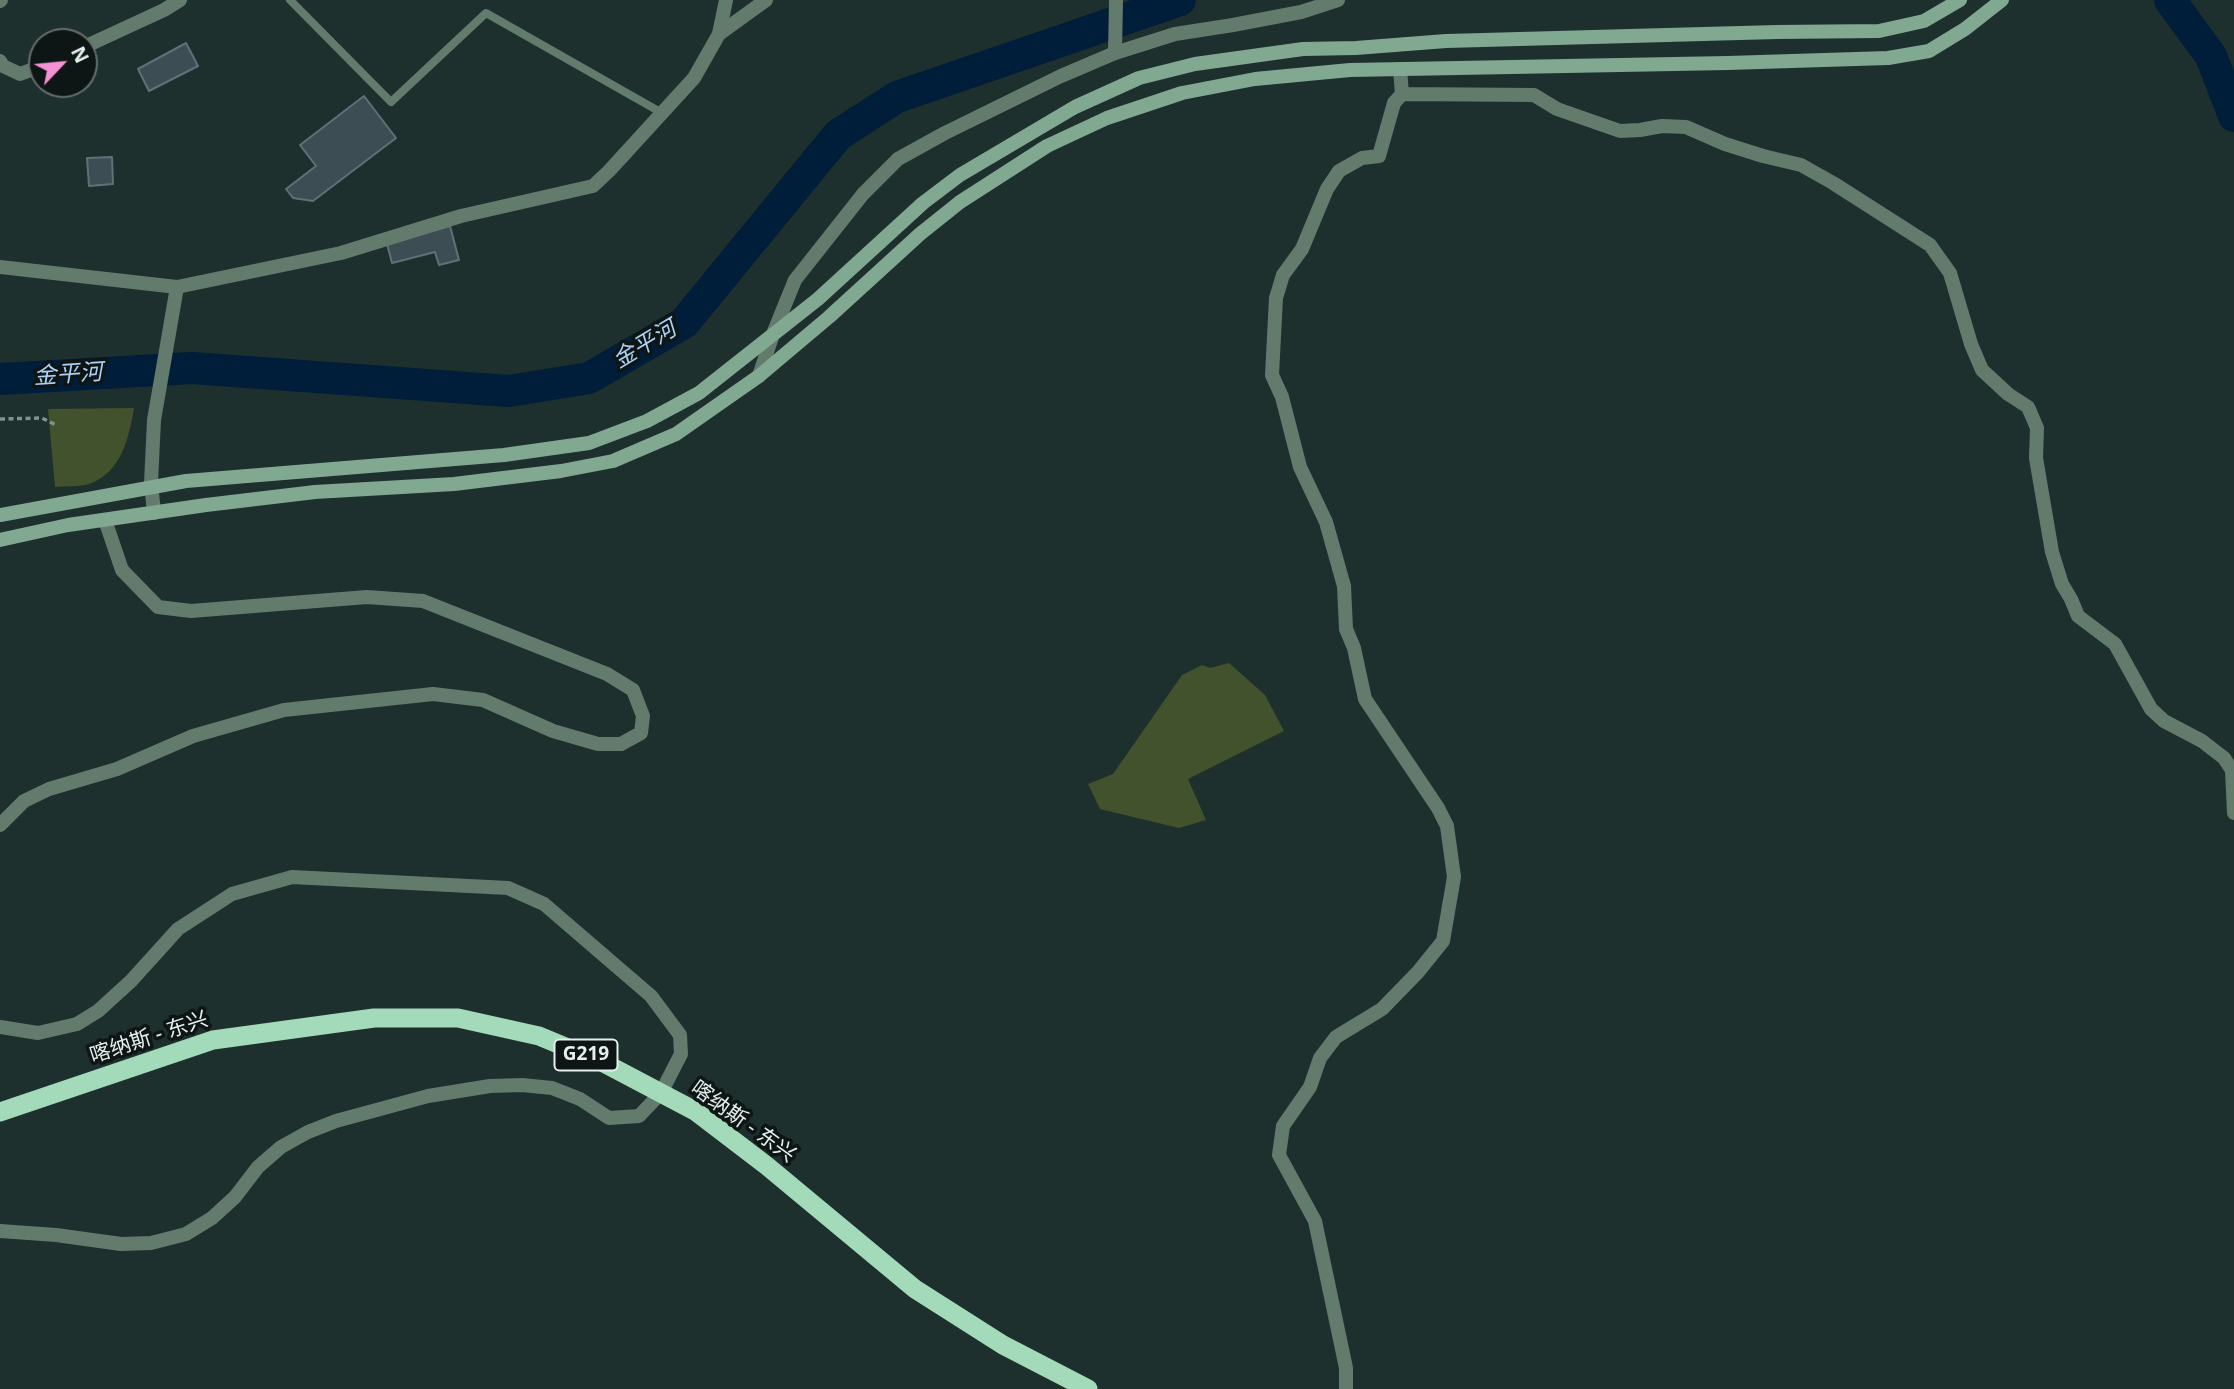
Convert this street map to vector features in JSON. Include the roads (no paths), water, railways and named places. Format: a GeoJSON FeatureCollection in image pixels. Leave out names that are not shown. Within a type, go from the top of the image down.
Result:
{"type":"FeatureCollection","features":[{"type":"Feature","properties":{"kind":"highway","name":"喀纳斯 - 东兴"},"geometry":{"type":"LineString","coordinates":[[0,1112],[213,1040],[374,1018],[458,1018],[538,1036],[604,1063],[695,1111],[767,1166],[915,1289],[1003,1345],[1088,1389]]}},
{"type":"Feature","properties":{"kind":"main road"},"geometry":{"type":"LineString","coordinates":[[0,515],[186,481],[504,455],[589,443],[647,421],[699,393],[818,299],[923,203],[960,175],[1075,107],[1139,78],[1195,64],[1303,49],[1474,40],[1879,31],[1923,22],[1960,0]]}},
{"type":"Feature","properties":{"kind":"main road"},"geometry":{"type":"LineString","coordinates":[[0,540],[68,525],[315,492],[454,484],[561,471],[613,461],[676,434],[760,376],[830,317],[920,234],[960,202],[1047,146],[1107,118],[1182,93],[1255,79],[1350,69],[1888,58],[1929,51],[1965,29],[2002,0]]}},
{"type":"Feature","properties":{"kind":"street"},"geometry":{"type":"LineString","coordinates":[[98,41],[180,0]]}},
{"type":"Feature","properties":{"kind":"street"},"geometry":{"type":"LineString","coordinates":[[0,267],[177,287],[341,253],[461,216],[593,186],[694,78],[719,34],[726,0]]}},
{"type":"Feature","properties":{"kind":"street"},"geometry":{"type":"LineString","coordinates":[[719,34],[766,0]]}},
{"type":"Feature","properties":{"kind":"street"},"geometry":{"type":"LineString","coordinates":[[1115,0],[1115,53]]}},
{"type":"Feature","properties":{"kind":"street"},"geometry":{"type":"LineString","coordinates":[[760,376],[795,280],[863,194],[898,159],[1026,93],[1115,53],[1175,34],[1301,12],[1338,0]]}},
{"type":"Feature","properties":{"kind":"street"},"geometry":{"type":"LineString","coordinates":[[0,61],[2,66],[20,74],[28,71]]}},
{"type":"Feature","properties":{"kind":"street"},"geometry":{"type":"LineString","coordinates":[[1346,1389],[1346,1368],[1315,1221],[1279,1154],[1283,1126],[1310,1087],[1320,1058],[1336,1037],[1382,1009],[1419,972],[1443,941],[1454,877],[1447,826],[1438,808],[1365,699],[1354,648],[1346,629],[1345,586],[1326,522],[1300,467],[1282,397],[1272,375],[1276,298],[1283,275],[1302,249],[1327,189],[1339,171],[1362,158],[1379,156],[1394,103],[1402,94],[1400,69]]}},
{"type":"Feature","properties":{"kind":"street"},"geometry":{"type":"LineString","coordinates":[[1402,94],[1534,95],[1557,109],[1620,131],[1662,126],[1686,127],[1738,148],[1801,165],[1930,245],[1950,273],[1971,344],[1982,370],[2008,394],[2028,407],[2037,428],[2036,458],[2052,552],[2062,584],[2078,616],[2115,644],[2151,709],[2164,722],[2202,741],[2224,758],[2232,770],[2234,813]]}},
{"type":"Feature","properties":{"kind":"street"},"geometry":{"type":"LineString","coordinates":[[154,513],[151,482],[154,420],[177,287]]}},
{"type":"Feature","properties":{"kind":"street"},"geometry":{"type":"LineString","coordinates":[[0,825],[24,801],[49,789],[117,769],[193,736],[284,710],[433,694],[483,700],[553,731],[598,744],[621,744],[641,733],[643,716],[633,690],[607,674],[423,601],[368,597],[191,611],[158,607],[122,570],[105,520]]}},
{"type":"Feature","properties":{"kind":"street"},"geometry":{"type":"LineString","coordinates":[[0,1027],[38,1033],[77,1024],[98,1012],[178,929],[232,894],[292,877],[508,888],[544,904],[651,996],[680,1035],[681,1054],[661,1093],[639,1116],[609,1118],[580,1099],[552,1088],[522,1085],[490,1086],[428,1096],[336,1121],[281,1147],[258,1167],[212,1218],[186,1234],[151,1243],[121,1244],[0,1231]]}},
{"type":"Feature","properties":{"kind":"lane"},"geometry":{"type":"LineString","coordinates":[[290,0],[391,102],[486,13],[662,113]]}},
{"type":"Feature","properties":{"kind":"waterway","name":"金平河"},"geometry":{"type":"LineString","coordinates":[[0,379],[192,368],[509,391],[589,378],[684,323],[838,135],[897,97],[1180,0]]}},
{"type":"Feature","properties":{"kind":"waterway","name":"金平河"},"geometry":{"type":"LineString","coordinates":[[2170,0],[2211,56],[2234,116]]}}]}
